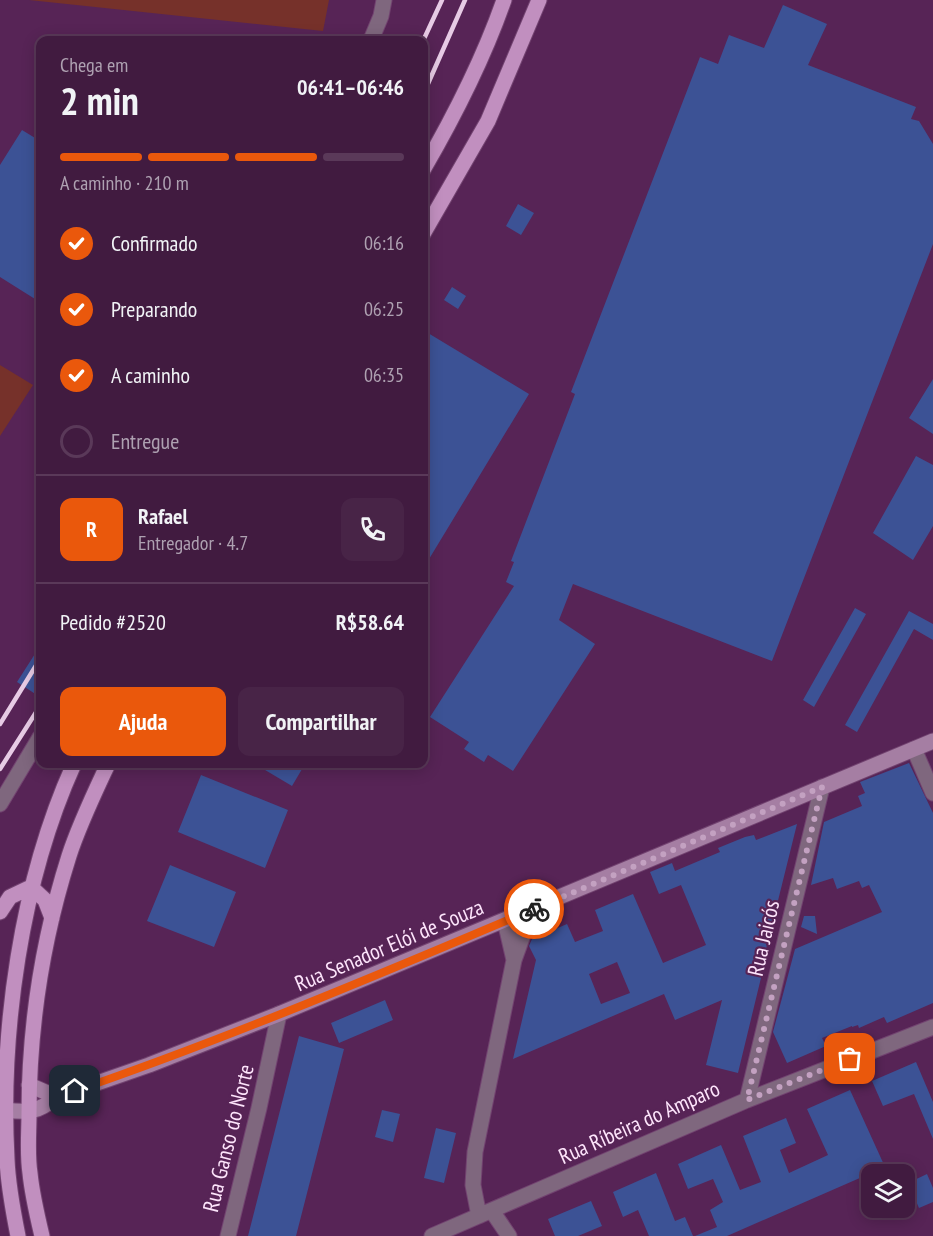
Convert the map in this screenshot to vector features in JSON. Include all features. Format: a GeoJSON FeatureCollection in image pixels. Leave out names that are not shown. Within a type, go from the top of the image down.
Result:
{"type":"FeatureCollection","features":[{"type":"Feature","properties":{"kind":"main road"},"geometry":{"type":"LineString","coordinates":[[428,161],[452,120],[490,39],[504,0]]}},
{"type":"Feature","properties":{"kind":"main road"},"geometry":{"type":"LineString","coordinates":[[428,225],[488,121],[540,0]]}},
{"type":"Feature","properties":{"kind":"main road","name":"Rua Senador Elói de Souza"},"geometry":{"type":"LineString","coordinates":[[29,1113],[47,1105],[57,1097],[149,1065],[279,1014],[933,741]]}},
{"type":"Feature","properties":{"kind":"main road"},"geometry":{"type":"LineString","coordinates":[[18,1236],[7,1161],[3,1108],[14,998],[31,887],[44,844],[72,768]]}},
{"type":"Feature","properties":{"kind":"main road"},"geometry":{"type":"LineString","coordinates":[[42,1236],[30,1172],[29,1113],[29,1085],[40,989],[52,918],[69,856],[106,768]]}},
{"type":"Feature","properties":{"kind":"main road"},"geometry":{"type":"LineString","coordinates":[[0,912],[10,897],[31,887]]}},
{"type":"Feature","properties":{"kind":"main road"},"geometry":{"type":"LineString","coordinates":[[31,887],[45,900],[52,918]]}},
{"type":"Feature","properties":{"kind":"main road"},"geometry":{"type":"LineString","coordinates":[[29,1085],[57,1097]]}},
{"type":"Feature","properties":{"kind":"main road"},"geometry":{"type":"LineString","coordinates":[[3,1108],[29,1113]]}},
{"type":"Feature","properties":{"kind":"street"},"geometry":{"type":"LineString","coordinates":[[373,36],[381,16],[384,0]]}},
{"type":"Feature","properties":{"kind":"street"},"geometry":{"type":"LineString","coordinates":[[0,804],[36,744]]}},
{"type":"Feature","properties":{"kind":"street"},"geometry":{"type":"LineString","coordinates":[[914,749],[933,793]]}},
{"type":"Feature","properties":{"kind":"street","name":"Rua Jaicós"},"geometry":{"type":"LineString","coordinates":[[747,1100],[822,787]]}},
{"type":"Feature","properties":{"kind":"street"},"geometry":{"type":"LineString","coordinates":[[509,1236],[485,1214],[473,1185],[474,1152],[514,960],[532,909]]}},
{"type":"Feature","properties":{"kind":"street"},"geometry":{"type":"LineString","coordinates":[[505,921],[514,960]]}},
{"type":"Feature","properties":{"kind":"street","name":"Rua Ganso do Norte"},"geometry":{"type":"LineString","coordinates":[[228,1236],[266,1080],[279,1014]]}},
{"type":"Feature","properties":{"kind":"street","name":"Rua Ríbeira do Amparo"},"geometry":{"type":"LineString","coordinates":[[432,1236],[747,1100],[933,1026]]}},
{"type":"Feature","properties":{"kind":"shaded area"},"geometry":{"type":"Polygon","coordinates":[[[29,0],[329,0],[323,31],[29,0]]]}},
{"type":"Feature","properties":{"kind":"shaded area"},"geometry":{"type":"Polygon","coordinates":[[[0,365],[33,385],[0,436],[0,365]]]}},
{"type":"Feature","properties":{"kind":"building"},"geometry":{"type":"Polygon","coordinates":[[[783,5],[827,24],[808,65],[916,107],[911,119],[919,121],[933,144],[933,244],[772,661],[573,584],[559,620],[595,644],[513,771],[488,755],[484,762],[464,749],[469,742],[430,717],[514,586],[506,582],[514,562],[511,561],[575,394],[571,392],[700,57],[718,64],[729,35],[764,48],[783,5]]]}},
{"type":"Feature","properties":{"kind":"building"},"geometry":{"type":"Polygon","coordinates":[[[22,130],[36,139],[35,299],[0,277],[0,165],[22,130]]]}},
{"type":"Feature","properties":{"kind":"building"},"geometry":{"type":"Polygon","coordinates":[[[518,204],[534,213],[521,235],[506,226],[518,204]]]}},
{"type":"Feature","properties":{"kind":"building"},"geometry":{"type":"Polygon","coordinates":[[[452,287],[466,296],[458,309],[444,300],[452,287]]]}},
{"type":"Feature","properties":{"kind":"building"},"geometry":{"type":"Polygon","coordinates":[[[428,333],[529,394],[428,561],[428,333]]]}},
{"type":"Feature","properties":{"kind":"building"},"geometry":{"type":"Polygon","coordinates":[[[933,379],[933,434],[909,418],[933,379]]]}},
{"type":"Feature","properties":{"kind":"building"},"geometry":{"type":"Polygon","coordinates":[[[916,456],[933,465],[933,526],[913,560],[873,533],[916,456]]]}},
{"type":"Feature","properties":{"kind":"building"},"geometry":{"type":"Polygon","coordinates":[[[855,608],[866,614],[814,707],[803,700],[855,608]]]}},
{"type":"Feature","properties":{"kind":"building"},"geometry":{"type":"Polygon","coordinates":[[[909,611],[933,624],[933,640],[914,629],[857,732],[845,725],[909,611]]]}},
{"type":"Feature","properties":{"kind":"building"},"geometry":{"type":"Polygon","coordinates":[[[36,652],[36,694],[17,682],[36,652]]]}},
{"type":"Feature","properties":{"kind":"building"},"geometry":{"type":"Polygon","coordinates":[[[909,763],[933,813],[933,1003],[887,1023],[884,1017],[859,1028],[858,1025],[852,1026],[822,1038],[826,1046],[787,1063],[773,1032],[795,949],[882,912],[869,885],[862,888],[859,881],[837,889],[833,878],[811,885],[824,822],[862,806],[858,796],[865,793],[860,782],[909,763]]]}},
{"type":"Feature","properties":{"kind":"building"},"geometry":{"type":"Polygon","coordinates":[[[262,768],[303,768],[292,786],[262,768]]]}},
{"type":"Feature","properties":{"kind":"building"},"geometry":{"type":"Polygon","coordinates":[[[201,775],[288,810],[265,868],[178,832],[201,775]]]}},
{"type":"Feature","properties":{"kind":"building"},"geometry":{"type":"Polygon","coordinates":[[[797,824],[738,1073],[706,1065],[722,1000],[675,1020],[664,994],[513,1059],[536,960],[529,946],[532,939],[567,924],[575,942],[603,931],[595,910],[633,894],[663,963],[706,945],[681,885],[659,894],[650,872],[672,863],[675,871],[720,852],[718,848],[745,837],[754,835],[756,840],[797,824]],[[617,962],[589,974],[601,1004],[630,993],[617,962]]]}},
{"type":"Feature","properties":{"kind":"building"},"geometry":{"type":"Polygon","coordinates":[[[170,865],[236,892],[214,947],[147,921],[170,865]]]}},
{"type":"Feature","properties":{"kind":"building"},"geometry":{"type":"Polygon","coordinates":[[[804,916],[815,916],[817,934],[801,927],[804,916]]]}},
{"type":"Feature","properties":{"kind":"building"},"geometry":{"type":"Polygon","coordinates":[[[385,1000],[393,1020],[339,1043],[331,1023],[385,1000]]]}},
{"type":"Feature","properties":{"kind":"building"},"geometry":{"type":"Polygon","coordinates":[[[299,1036],[344,1049],[296,1236],[248,1236],[299,1036]]]}},
{"type":"Feature","properties":{"kind":"building"},"geometry":{"type":"Polygon","coordinates":[[[916,1062],[933,1102],[933,1139],[914,1094],[883,1106],[872,1081],[916,1062]]]}},
{"type":"Feature","properties":{"kind":"building"},"geometry":{"type":"Polygon","coordinates":[[[850,1090],[884,1164],[861,1164],[861,1177],[727,1236],[695,1236],[717,1227],[710,1210],[723,1202],[713,1179],[688,1189],[678,1164],[721,1145],[740,1190],[761,1182],[743,1136],[786,1118],[796,1143],[780,1150],[789,1173],[828,1155],[807,1109],[850,1090]]]}},
{"type":"Feature","properties":{"kind":"building"},"geometry":{"type":"Polygon","coordinates":[[[382,1110],[400,1114],[393,1142],[375,1137],[382,1110]]]}},
{"type":"Feature","properties":{"kind":"building"},"geometry":{"type":"Polygon","coordinates":[[[436,1128],[456,1133],[444,1183],[424,1178],[436,1128]]]}},
{"type":"Feature","properties":{"kind":"building"},"geometry":{"type":"Polygon","coordinates":[[[656,1173],[675,1221],[685,1217],[693,1236],[649,1236],[638,1210],[623,1217],[613,1192],[656,1173]]]}},
{"type":"Feature","properties":{"kind":"building"},"geometry":{"type":"Polygon","coordinates":[[[927,1174],[933,1188],[933,1202],[919,1208],[915,1199],[915,1180],[927,1174]]]}},
{"type":"Feature","properties":{"kind":"building"},"geometry":{"type":"Polygon","coordinates":[[[591,1201],[602,1226],[578,1236],[555,1236],[548,1219],[591,1201]]]}},
{"type":"Feature","properties":{"kind":"railway"},"geometry":{"type":"LineString","coordinates":[[425,36],[442,0]]}},
{"type":"Feature","properties":{"kind":"railway"},"geometry":{"type":"LineString","coordinates":[[428,84],[465,0]]}},
{"type":"Feature","properties":{"kind":"railway"},"geometry":{"type":"LineString","coordinates":[[0,724],[36,666]]}},
{"type":"Feature","properties":{"kind":"railway"},"geometry":{"type":"LineString","coordinates":[[0,769],[36,712]]}},
{"type":"Feature","properties":{"kind":"way so far"},"geometry":{"type":"LineString","coordinates":[[534,909],[822,787],[747,1100],[850,1059]]}},
{"type":"Feature","properties":{"kind":"route"},"geometry":{"type":"LineString","coordinates":[[75,1091],[149,1065],[279,1014],[534,909]]}}]}
